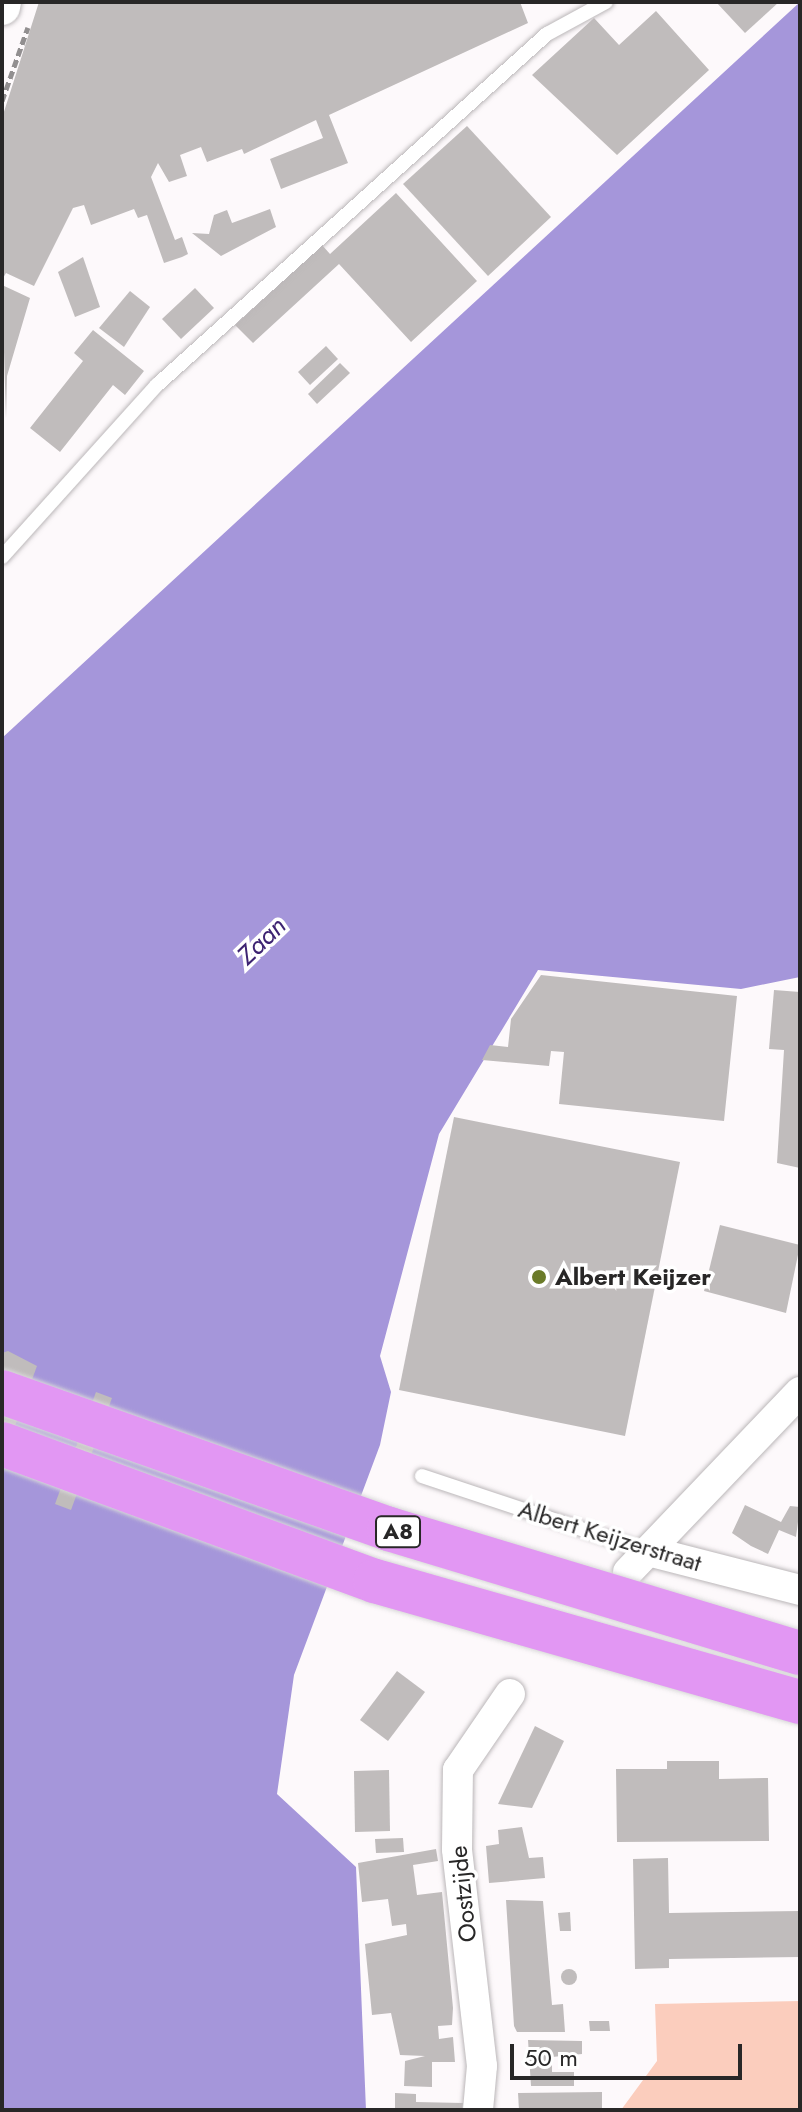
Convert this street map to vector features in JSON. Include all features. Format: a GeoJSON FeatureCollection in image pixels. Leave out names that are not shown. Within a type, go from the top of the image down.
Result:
{"type":"FeatureCollection","features":[{"type":"Feature","properties":{"kind":"highway","name":"A8"},"geometry":{"type":"LineString","coordinates":[[2,1392],[389,1529],[800,1653]]}},
{"type":"Feature","properties":{"kind":"highway","name":"A8"},"geometry":{"type":"LineString","coordinates":[[2,1444],[375,1581],[800,1702]]}},
{"type":"Feature","properties":{"kind":"street"},"geometry":{"type":"LineString","coordinates":[[638,1562],[800,1392]]}},
{"type":"Feature","properties":{"kind":"street","name":"Albert Keijzerstraat"},"geometry":{"type":"LineString","coordinates":[[638,1562],[800,1590]]}},
{"type":"Feature","properties":{"kind":"street","name":"Oostzijde"},"geometry":{"type":"LineString","coordinates":[[478,2110],[482,2066],[457,1849],[458,1770],[510,1694]]}},
{"type":"Feature","properties":{"kind":"lane"},"geometry":{"type":"LineString","coordinates":[[2,557],[157,385],[547,34],[606,2]]}},
{"type":"Feature","properties":{"kind":"lane","name":"Albert Keijzerstraat"},"geometry":{"type":"LineString","coordinates":[[422,1476],[638,1562]]}},
{"type":"Feature","properties":{"kind":"path"},"geometry":{"type":"LineString","coordinates":[[2,101],[11,10]]}},
{"type":"Feature","properties":{"kind":"shaded area"},"geometry":{"type":"Polygon","coordinates":[[[800,2001],[800,2110],[621,2110],[657,2061],[655,2004],[800,2001]]]}},
{"type":"Feature","properties":{"kind":"water","name":"Zaan"},"geometry":{"type":"Polygon","coordinates":[[[800,2],[800,977],[741,989],[538,970],[439,1134],[380,1356],[391,1392],[380,1445],[294,1675],[277,1794],[356,1867],[366,2110],[2,2110],[2,738],[800,2]]]}},
{"type":"Feature","properties":{"kind":"building"},"geometry":{"type":"Polygon","coordinates":[[[39,2],[520,2],[528,23],[329,115],[348,163],[281,189],[270,159],[323,138],[316,120],[244,154],[242,149],[207,162],[201,147],[180,155],[187,176],[169,182],[158,163],[151,177],[175,240],[182,237],[188,254],[182,257],[164,263],[147,215],[138,218],[134,209],[91,225],[84,205],[73,208],[34,286],[6,273],[2,280],[2,118],[39,2]]]}},
{"type":"Feature","properties":{"kind":"building"},"geometry":{"type":"Polygon","coordinates":[[[716,2],[779,2],[745,33],[716,2]]]}},
{"type":"Feature","properties":{"kind":"building"},"geometry":{"type":"Polygon","coordinates":[[[656,11],[709,70],[617,155],[532,75],[594,18],[619,45],[656,11]]]}},
{"type":"Feature","properties":{"kind":"building"},"geometry":{"type":"Polygon","coordinates":[[[467,126],[551,217],[488,276],[403,184],[467,126]]]}},
{"type":"Feature","properties":{"kind":"building"},"geometry":{"type":"Polygon","coordinates":[[[396,193],[477,281],[411,342],[339,264],[253,343],[235,325],[322,245],[330,254],[396,193]]]}},
{"type":"Feature","properties":{"kind":"building"},"geometry":{"type":"Polygon","coordinates":[[[270,209],[276,227],[221,256],[192,233],[209,234],[214,215],[227,210],[232,223],[270,209]]]}},
{"type":"Feature","properties":{"kind":"building"},"geometry":{"type":"Polygon","coordinates":[[[83,257],[100,307],[75,317],[58,272],[83,257]]]}},
{"type":"Feature","properties":{"kind":"building"},"geometry":{"type":"Polygon","coordinates":[[[2,285],[30,298],[7,376],[6,419],[2,285]]]}},
{"type":"Feature","properties":{"kind":"building"},"geometry":{"type":"Polygon","coordinates":[[[195,288],[214,308],[181,339],[162,319],[195,288]]]}},
{"type":"Feature","properties":{"kind":"building"},"geometry":{"type":"Polygon","coordinates":[[[130,291],[150,307],[124,347],[99,328],[130,291]]]}},
{"type":"Feature","properties":{"kind":"building"},"geometry":{"type":"Polygon","coordinates":[[[93,330],[144,371],[125,395],[113,385],[60,452],[30,428],[83,361],[74,353],[93,330]]]}},
{"type":"Feature","properties":{"kind":"building"},"geometry":{"type":"Polygon","coordinates":[[[326,346],[338,359],[310,385],[298,372],[326,346]]]}},
{"type":"Feature","properties":{"kind":"building"},"geometry":{"type":"Polygon","coordinates":[[[340,363],[350,373],[317,404],[308,394],[340,363]]]}},
{"type":"Feature","properties":{"kind":"building"},"geometry":{"type":"Polygon","coordinates":[[[541,975],[737,996],[724,1121],[559,1104],[564,1052],[551,1051],[549,1066],[482,1060],[490,1045],[508,1047],[511,1019],[541,975]]]}},
{"type":"Feature","properties":{"kind":"building"},"geometry":{"type":"Polygon","coordinates":[[[774,990],[800,992],[800,1168],[777,1163],[784,1050],[769,1049],[774,990]]]}},
{"type":"Feature","properties":{"kind":"building","name":"Albert Keijzer"},"geometry":{"type":"Polygon","coordinates":[[[454,1117],[680,1162],[625,1436],[399,1390],[454,1117]]]}},
{"type":"Feature","properties":{"kind":"building","name":"Albert Keijzer"},"geometry":{"type":"Polygon","coordinates":[[[720,1225],[800,1245],[786,1313],[704,1291],[720,1225]]]}},
{"type":"Feature","properties":{"kind":"building"},"geometry":{"type":"Polygon","coordinates":[[[8,1351],[37,1366],[2,1461],[2,1353],[8,1351]]]}},
{"type":"Feature","properties":{"kind":"building"},"geometry":{"type":"Polygon","coordinates":[[[96,1392],[112,1398],[71,1510],[55,1504],[96,1392]]]}},
{"type":"Feature","properties":{"kind":"building"},"geometry":{"type":"Polygon","coordinates":[[[745,1505],[781,1522],[790,1506],[800,1507],[796,1537],[779,1530],[768,1554],[751,1546],[732,1533],[745,1505]]]}},
{"type":"Feature","properties":{"kind":"building"},"geometry":{"type":"Polygon","coordinates":[[[397,1671],[425,1692],[388,1741],[360,1720],[397,1671]]]}},
{"type":"Feature","properties":{"kind":"building"},"geometry":{"type":"Polygon","coordinates":[[[535,1726],[564,1741],[532,1808],[498,1804],[535,1726]]]}},
{"type":"Feature","properties":{"kind":"building"},"geometry":{"type":"Polygon","coordinates":[[[667,1761],[719,1761],[719,1779],[768,1778],[769,1841],[617,1842],[616,1769],[667,1769],[667,1761]]]}},
{"type":"Feature","properties":{"kind":"building"},"geometry":{"type":"Polygon","coordinates":[[[389,1770],[390,1831],[355,1832],[354,1771],[389,1770]]]}},
{"type":"Feature","properties":{"kind":"building"},"geometry":{"type":"Polygon","coordinates":[[[522,1827],[529,1858],[543,1857],[545,1878],[489,1883],[486,1846],[499,1844],[498,1830],[522,1827]]]}},
{"type":"Feature","properties":{"kind":"building"},"geometry":{"type":"Polygon","coordinates":[[[403,1838],[404,1852],[376,1853],[375,1839],[403,1838]]]}},
{"type":"Feature","properties":{"kind":"building"},"geometry":{"type":"Polygon","coordinates":[[[436,1849],[438,1861],[413,1865],[417,1895],[442,1892],[453,2008],[452,2025],[438,2026],[439,2039],[453,2037],[455,2062],[432,2062],[432,2087],[404,2086],[405,2061],[425,2056],[400,2055],[391,2013],[372,2015],[365,1944],[407,1935],[406,1924],[392,1926],[388,1899],[362,1902],[358,1863],[436,1849]]]}},
{"type":"Feature","properties":{"kind":"building"},"geometry":{"type":"Polygon","coordinates":[[[668,1858],[669,1913],[800,1911],[800,1957],[669,1959],[669,1968],[635,1969],[633,1859],[668,1858]]]}},
{"type":"Feature","properties":{"kind":"building"},"geometry":{"type":"Polygon","coordinates":[[[506,1900],[543,1901],[552,2005],[563,2004],[565,2032],[517,2032],[514,2026],[506,1900]]]}},
{"type":"Feature","properties":{"kind":"building"},"geometry":{"type":"Polygon","coordinates":[[[570,1912],[571,1931],[560,1931],[558,1913],[570,1912]]]}},
{"type":"Feature","properties":{"kind":"building"},"geometry":{"type":"Polygon","coordinates":[[[569,1969],[575,1971],[575,1983],[569,1985],[563,1983],[561,1977],[563,1971],[569,1969]]]}},
{"type":"Feature","properties":{"kind":"building"},"geometry":{"type":"Polygon","coordinates":[[[589,2021],[609,2021],[610,2031],[590,2031],[589,2021]]]}},
{"type":"Feature","properties":{"kind":"building"},"geometry":{"type":"Polygon","coordinates":[[[528,2040],[582,2041],[582,2054],[552,2057],[552,2072],[574,2072],[574,2086],[531,2086],[528,2040]]]}},
{"type":"Feature","properties":{"kind":"building"},"geometry":{"type":"Polygon","coordinates":[[[602,2092],[602,2110],[519,2110],[518,2093],[602,2092]]]}},
{"type":"Feature","properties":{"kind":"building"},"geometry":{"type":"Polygon","coordinates":[[[395,2093],[416,2094],[416,2102],[463,2103],[462,2110],[395,2110],[395,2093]]]}},
{"type":"Feature","properties":{"kind":"place","name":"Albert Keijzer"},"geometry":{"type":"Point","coordinates":[539,1277]}}]}
